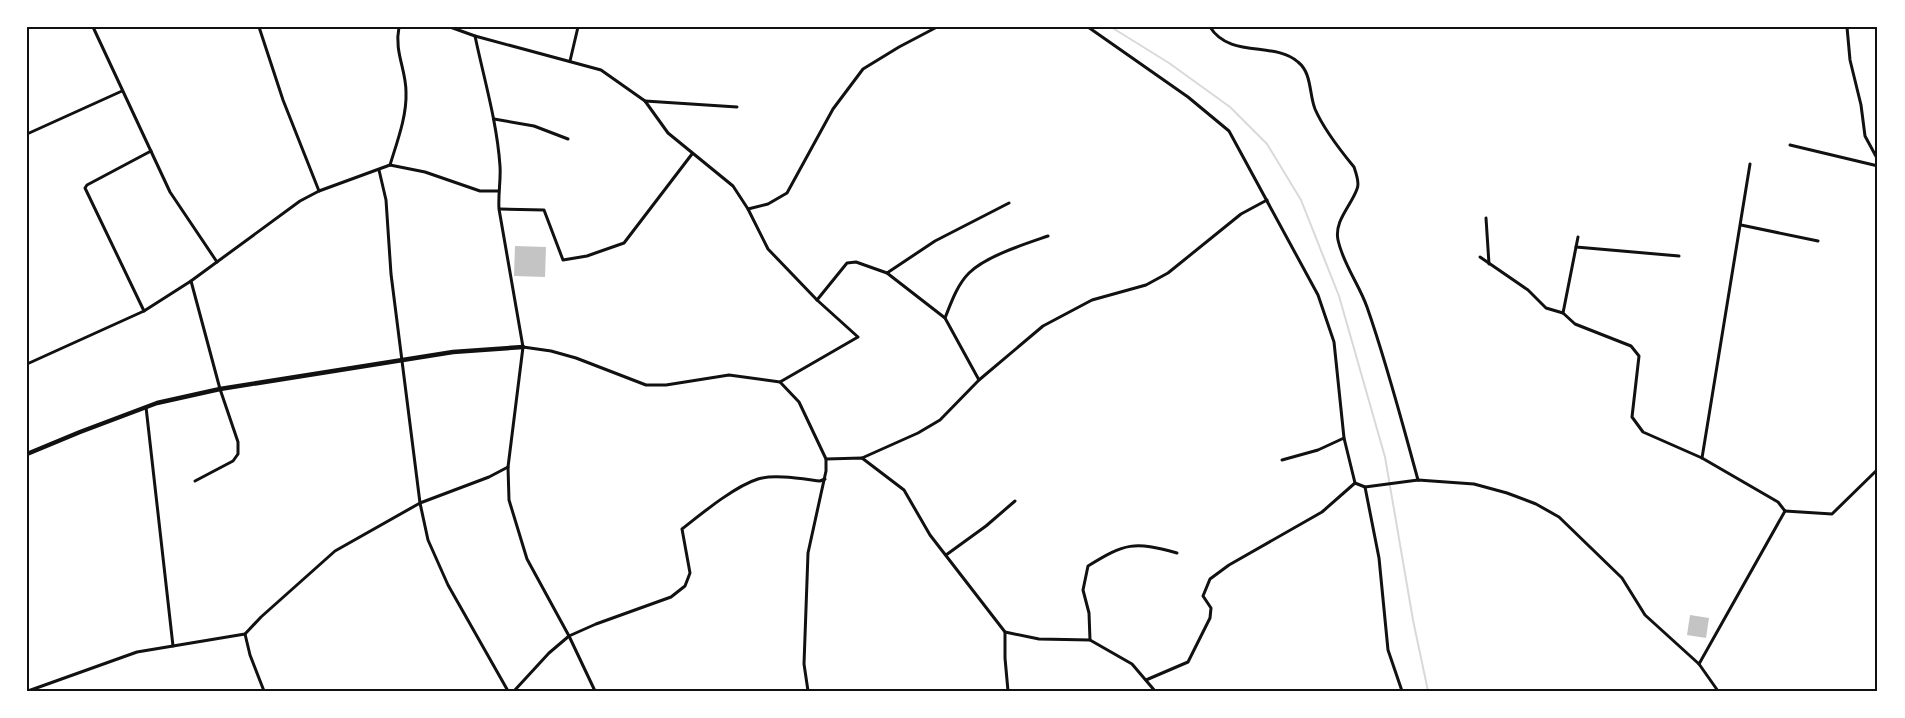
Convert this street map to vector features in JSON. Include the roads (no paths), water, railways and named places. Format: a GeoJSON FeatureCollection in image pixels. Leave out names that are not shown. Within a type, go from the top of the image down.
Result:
{"type":"FeatureCollection","features":[{"type":"Feature","properties":{"kind":"street"},"geometry":{"type":"LineString","coordinates":[[93,27],[170,192],[217,262]]}},
{"type":"Feature","properties":{"kind":"street"},"geometry":{"type":"LineString","coordinates":[[260,27],[283,100],[319,191]]}},
{"type":"Feature","properties":{"kind":"street"},"geometry":{"type":"LineString","coordinates":[[390,165],[401,126],[406,92],[397,49],[399,27]]}},
{"type":"Feature","properties":{"kind":"street"},"geometry":{"type":"LineString","coordinates":[[27,454],[146,407],[220,389],[453,352],[523,347],[551,351],[576,358],[646,385],[666,385],[729,375],[780,382],[858,337],[817,300],[768,249],[748,209],[733,186],[668,133],[645,101],[601,70],[475,36],[450,27]]}},
{"type":"Feature","properties":{"kind":"street"},"geometry":{"type":"LineString","coordinates":[[570,61],[578,27]]}},
{"type":"Feature","properties":{"kind":"street"},"geometry":{"type":"LineString","coordinates":[[748,209],[768,204],[786,193],[833,109],[863,69],[937,27]]}},
{"type":"Feature","properties":{"kind":"street"},"geometry":{"type":"LineString","coordinates":[[1088,27],[1188,97],[1228,131],[1318,295],[1334,342],[1344,438],[1355,483]]}},
{"type":"Feature","properties":{"kind":"street"},"geometry":{"type":"LineString","coordinates":[[1210,27],[1221,39],[1237,46],[1278,53],[1292,57],[1299,63],[1306,71],[1315,110],[1354,167],[1358,189],[1344,212],[1337,230],[1337,237],[1340,249],[1366,305],[1418,480]]}},
{"type":"Feature","properties":{"kind":"street"},"geometry":{"type":"LineString","coordinates":[[1847,27],[1850,60],[1861,105],[1865,136],[1878,160]]}},
{"type":"Feature","properties":{"kind":"street"},"geometry":{"type":"LineString","coordinates":[[475,36],[494,119],[500,169],[499,209],[523,347],[508,466],[509,500],[527,559],[569,636],[595,691]]}},
{"type":"Feature","properties":{"kind":"street"},"geometry":{"type":"LineString","coordinates":[[27,134],[122,91]]}},
{"type":"Feature","properties":{"kind":"street"},"geometry":{"type":"LineString","coordinates":[[645,101],[737,107]]}},
{"type":"Feature","properties":{"kind":"street"},"geometry":{"type":"LineString","coordinates":[[494,119],[534,126],[568,139]]}},
{"type":"Feature","properties":{"kind":"street"},"geometry":{"type":"LineString","coordinates":[[1790,145],[1878,166]]}},
{"type":"Feature","properties":{"kind":"street"},"geometry":{"type":"LineString","coordinates":[[144,311],[85,188],[151,151]]}},
{"type":"Feature","properties":{"kind":"street"},"geometry":{"type":"LineString","coordinates":[[499,209],[544,210],[563,260],[587,256],[624,243],[692,154]]}},
{"type":"Feature","properties":{"kind":"street"},"geometry":{"type":"LineString","coordinates":[[1702,458],[1750,164]]}},
{"type":"Feature","properties":{"kind":"street"},"geometry":{"type":"LineString","coordinates":[[27,364],[144,311],[191,281],[300,201],[319,191],[390,165],[425,172],[480,191],[498,191]]}},
{"type":"Feature","properties":{"kind":"street"},"geometry":{"type":"LineString","coordinates":[[379,170],[386,200],[391,274],[420,503],[428,540],[447,585],[508,691]]}},
{"type":"Feature","properties":{"kind":"street"},"geometry":{"type":"LineString","coordinates":[[826,459],[862,458],[918,433],[940,420],[979,380],[1043,327],[1092,300],[1146,285],[1168,273],[1241,214],[1267,200]]}},
{"type":"Feature","properties":{"kind":"street"},"geometry":{"type":"LineString","coordinates":[[887,273],[935,241],[1010,203]]}},
{"type":"Feature","properties":{"kind":"street"},"geometry":{"type":"LineString","coordinates":[[1486,218],[1489,264]]}},
{"type":"Feature","properties":{"kind":"street"},"geometry":{"type":"LineString","coordinates":[[1740,225],[1818,241]]}},
{"type":"Feature","properties":{"kind":"street"},"geometry":{"type":"LineString","coordinates":[[945,318],[957,288],[969,272],[1006,250],[1048,236]]}},
{"type":"Feature","properties":{"kind":"street"},"geometry":{"type":"LineString","coordinates":[[1563,313],[1578,237]]}},
{"type":"Feature","properties":{"kind":"street"},"geometry":{"type":"LineString","coordinates":[[1576,247],[1678,256]]}},
{"type":"Feature","properties":{"kind":"street"},"geometry":{"type":"LineString","coordinates":[[1480,257],[1528,290],[1546,308],[1563,313],[1575,324],[1631,346],[1639,356],[1632,417],[1643,432],[1702,458],[1778,502],[1785,511],[1832,514],[1878,469]]}},
{"type":"Feature","properties":{"kind":"street"},"geometry":{"type":"LineString","coordinates":[[817,300],[846,263],[856,262],[887,273],[945,318],[979,380]]}},
{"type":"Feature","properties":{"kind":"street"},"geometry":{"type":"LineString","coordinates":[[191,281],[220,389],[238,442],[238,454],[233,461],[195,481]]}},
{"type":"Feature","properties":{"kind":"street"},"geometry":{"type":"LineString","coordinates":[[780,382],[798,402],[826,459],[825,479],[808,553],[804,664],[808,691]]}},
{"type":"Feature","properties":{"kind":"street"},"geometry":{"type":"LineString","coordinates":[[146,407],[173,646]]}},
{"type":"Feature","properties":{"kind":"street"},"geometry":{"type":"LineString","coordinates":[[1282,460],[1318,450],[1344,438]]}},
{"type":"Feature","properties":{"kind":"street"},"geometry":{"type":"LineString","coordinates":[[862,458],[904,490],[930,535],[1005,632],[1008,691]]}},
{"type":"Feature","properties":{"kind":"street"},"geometry":{"type":"LineString","coordinates":[[28,691],[137,652],[245,634],[335,551],[420,503],[489,477],[508,466]]}},
{"type":"Feature","properties":{"kind":"street"},"geometry":{"type":"LineString","coordinates":[[514,691],[549,653],[569,636],[671,597],[685,586],[690,573],[682,529],[738,489],[759,478],[782,477],[820,481],[825,479]]}},
{"type":"Feature","properties":{"kind":"street"},"geometry":{"type":"LineString","coordinates":[[1355,483],[1365,487],[1418,480],[1455,482],[1485,487],[1536,504],[1559,517],[1622,578],[1645,615],[1699,664],[1718,691]]}},
{"type":"Feature","properties":{"kind":"street"},"geometry":{"type":"LineString","coordinates":[[1146,680],[1188,662],[1210,618],[1210,608],[1203,596],[1210,579],[1229,565],[1322,512],[1355,483]]}},
{"type":"Feature","properties":{"kind":"street"},"geometry":{"type":"LineString","coordinates":[[1365,487],[1379,558],[1388,650],[1401,691]]}},
{"type":"Feature","properties":{"kind":"street"},"geometry":{"type":"LineString","coordinates":[[946,555],[1016,501]]}},
{"type":"Feature","properties":{"kind":"street"},"geometry":{"type":"LineString","coordinates":[[1699,664],[1785,511]]}},
{"type":"Feature","properties":{"kind":"street"},"geometry":{"type":"LineString","coordinates":[[1090,640],[1089,613],[1083,590],[1088,566],[1124,546],[1158,548],[1177,553]]}},
{"type":"Feature","properties":{"kind":"street"},"geometry":{"type":"LineString","coordinates":[[1005,632],[1039,639],[1090,640],[1132,664],[1155,691]]}},
{"type":"Feature","properties":{"kind":"street"},"geometry":{"type":"LineString","coordinates":[[245,634],[250,656],[264,691]]}},
{"type":"Feature","properties":{"kind":"waterway"},"geometry":{"type":"LineString","coordinates":[[1111,27],[1169,63],[1230,107],[1267,144],[1301,200],[1339,296],[1385,457],[1413,620],[1428,691]]}}]}
